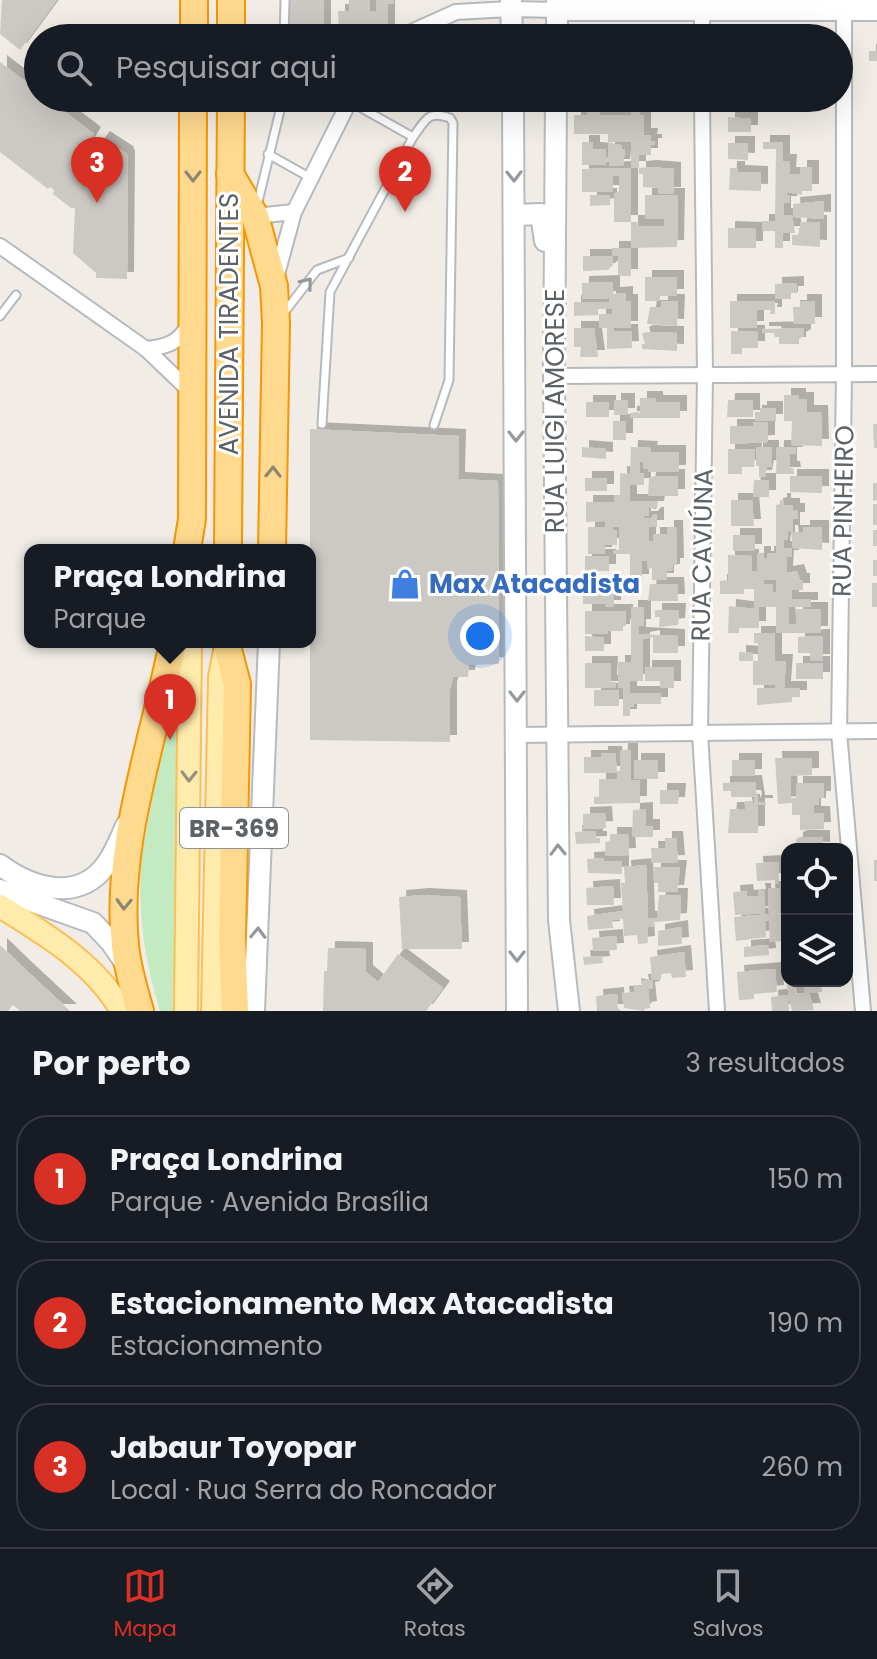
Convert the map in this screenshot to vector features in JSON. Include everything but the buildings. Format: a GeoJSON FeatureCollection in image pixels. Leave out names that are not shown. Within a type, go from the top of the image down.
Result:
{"type":"FeatureCollection","features":[{"type":"Feature","properties":{"kind":"highway"},"geometry":{"type":"LineString","coordinates":[[194,0],[194,24]]}},
{"type":"Feature","properties":{"kind":"highway"},"geometry":{"type":"LineString","coordinates":[[231,0],[231,24]]}},
{"type":"Feature","properties":{"kind":"highway","name":"AVENIDA TIRADENTES"},"geometry":{"type":"LineString","coordinates":[[192,544],[193,112]]}},
{"type":"Feature","properties":{"kind":"highway","name":"AVENIDA TIRADENTES"},"geometry":{"type":"LineString","coordinates":[[228,544],[231,112]]}},
{"type":"Feature","properties":{"kind":"highway"},"geometry":{"type":"LineString","coordinates":[[230,174],[255,216],[274,286],[272,544]]}},
{"type":"Feature","properties":{"kind":"highway"},"geometry":{"type":"LineString","coordinates":[[230,296],[255,216]]}},
{"type":"Feature","properties":{"kind":"highway"},"geometry":{"type":"LineString","coordinates":[[140,1011],[124,940],[124,897],[128,852],[138,799],[172,648]]}},
{"type":"Feature","properties":{"kind":"highway","name":"BR-369"},"geometry":{"type":"LineString","coordinates":[[225,648],[237,684],[232,939],[235,1011]]}},
{"type":"Feature","properties":{"kind":"main road"},"geometry":{"type":"LineString","coordinates":[[186,1011],[190,648]]}},
{"type":"Feature","properties":{"kind":"main road"},"geometry":{"type":"LineString","coordinates":[[213,1011],[223,648]]}},
{"type":"Feature","properties":{"kind":"main road"},"geometry":{"type":"LineString","coordinates":[[0,906],[57,942],[80,961],[122,1011]]}},
{"type":"Feature","properties":{"kind":"street"},"geometry":{"type":"LineString","coordinates":[[511,4],[512,24]]}},
{"type":"Feature","properties":{"kind":"street"},"geometry":{"type":"LineString","coordinates":[[429,24],[456,12],[511,4],[877,10]]}},
{"type":"Feature","properties":{"kind":"street","name":"RUA PINHEIRO"},"geometry":{"type":"LineString","coordinates":[[844,10],[844,24]]}},
{"type":"Feature","properties":{"kind":"street"},"geometry":{"type":"LineString","coordinates":[[274,286],[294,212],[344,112]]}},
{"type":"Feature","properties":{"kind":"street","name":"RUA LUIGI AMORESE"},"geometry":{"type":"LineString","coordinates":[[513,112],[517,1011]]}},
{"type":"Feature","properties":{"kind":"street","name":"RUA LUIGI AMORESE"},"geometry":{"type":"LineString","coordinates":[[556,112],[554,376],[559,920],[569,1011]]}},
{"type":"Feature","properties":{"kind":"street","name":"RUA CAVIÚNA"},"geometry":{"type":"LineString","coordinates":[[702,112],[705,375],[700,733],[717,1011]]}},
{"type":"Feature","properties":{"kind":"street","name":"RUA PINHEIRO"},"geometry":{"type":"LineString","coordinates":[[844,112],[839,732],[863,1011]]}},
{"type":"Feature","properties":{"kind":"street"},"geometry":{"type":"LineString","coordinates":[[255,216],[294,212]]}},
{"type":"Feature","properties":{"kind":"street"},"geometry":{"type":"LineString","coordinates":[[515,215],[541,214],[554,305]]}},
{"type":"Feature","properties":{"kind":"street"},"geometry":{"type":"LineString","coordinates":[[0,246],[146,349],[193,394]]}},
{"type":"Feature","properties":{"kind":"street"},"geometry":{"type":"LineString","coordinates":[[146,349],[163,347],[183,336],[192,315]]}},
{"type":"Feature","properties":{"kind":"street"},"geometry":{"type":"LineString","coordinates":[[554,376],[877,374]]}},
{"type":"Feature","properties":{"kind":"street"},"geometry":{"type":"LineString","coordinates":[[254,1011],[269,648]]}},
{"type":"Feature","properties":{"kind":"street"},"geometry":{"type":"LineString","coordinates":[[517,735],[877,731]]}},
{"type":"Feature","properties":{"kind":"street"},"geometry":{"type":"LineString","coordinates":[[0,865],[23,881],[42,888],[62,889],[90,880],[114,853],[138,799]]}},
{"type":"Feature","properties":{"kind":"street"},"geometry":{"type":"LineString","coordinates":[[0,890],[93,923],[111,942],[128,968]]}},
{"type":"Feature","properties":{"kind":"lane"},"geometry":{"type":"LineString","coordinates":[[284,24],[285,0]]}},
{"type":"Feature","properties":{"kind":"lane"},"geometry":{"type":"LineString","coordinates":[[255,216],[279,112]]}},
{"type":"Feature","properties":{"kind":"lane"},"geometry":{"type":"LineString","coordinates":[[370,112],[413,137]]}},
{"type":"Feature","properties":{"kind":"lane"},"geometry":{"type":"LineString","coordinates":[[322,424],[330,292],[413,137],[430,115],[436,113],[450,118],[453,123],[449,380],[434,425]]}},
{"type":"Feature","properties":{"kind":"lane"},"geometry":{"type":"LineString","coordinates":[[268,154],[309,177]]}},
{"type":"Feature","properties":{"kind":"lane"},"geometry":{"type":"LineString","coordinates":[[276,323],[317,270],[349,258]]}},
{"type":"Feature","properties":{"kind":"lane"},"geometry":{"type":"LineString","coordinates":[[0,316],[16,295]]}},
{"type":"Feature","properties":{"kind":"green space"},"geometry":{"type":"Polygon","coordinates":[[[180,648],[173,1011],[160,1011],[150,973],[143,937],[141,860],[180,648]]]}},
{"type":"Feature","properties":{"kind":"place","name":"Jabaur Toyopar"},"geometry":{"type":"Point","coordinates":[97,203]}},
{"type":"Feature","properties":{"kind":"place","name":"Estacionamento Max Atacadista"},"geometry":{"type":"Point","coordinates":[405,212]}},
{"type":"Feature","properties":{"kind":"place","name":"Max Atacadista"},"geometry":{"type":"Point","coordinates":[405,584]}},
{"type":"Feature","properties":{"kind":"place","name":"Praça Londrina"},"geometry":{"type":"Point","coordinates":[170,740]}}]}
